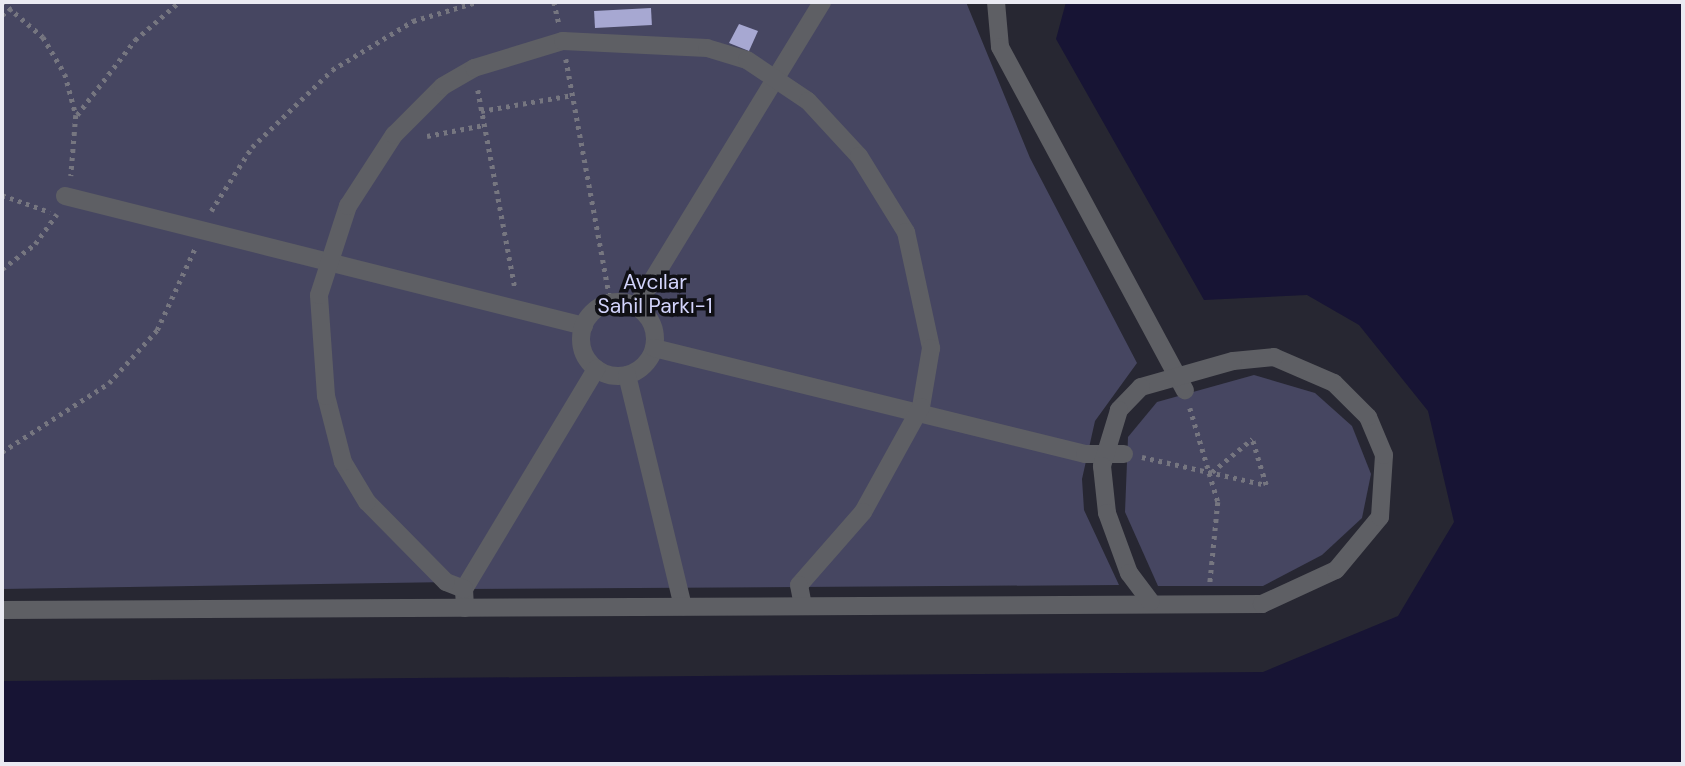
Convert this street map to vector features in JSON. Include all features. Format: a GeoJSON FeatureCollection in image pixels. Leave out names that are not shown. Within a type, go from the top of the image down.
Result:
{"type":"FeatureCollection","features":[{"type":"Feature","properties":{"kind":"street"},"geometry":{"type":"LineString","coordinates":[[636,307],[822,2]]}},
{"type":"Feature","properties":{"kind":"street"},"geometry":{"type":"LineString","coordinates":[[996,2],[1000,47],[1174,375],[1185,390]]}},
{"type":"Feature","properties":{"kind":"street"},"geometry":{"type":"LineString","coordinates":[[464,589],[446,582],[367,502],[343,463],[320,344],[318,295],[328,262],[366,169],[443,86],[474,68],[563,41],[706,48],[776,77],[859,156],[906,232],[931,348],[917,416],[863,512],[800,585],[803,605]]}},
{"type":"Feature","properties":{"kind":"street"},"geometry":{"type":"LineString","coordinates":[[65,195],[519,312],[584,326]]}},
{"type":"Feature","properties":{"kind":"street"},"geometry":{"type":"LineString","coordinates":[[611,303],[636,307],[650,319],[654,348],[646,365],[628,375],[596,369],[583,354],[584,326],[596,309],[611,303]]}},
{"type":"Feature","properties":{"kind":"street"},"geometry":{"type":"LineString","coordinates":[[654,348],[917,416],[1103,458],[1124,454]]}},
{"type":"Feature","properties":{"kind":"street"},"geometry":{"type":"LineString","coordinates":[[2,610],[1151,602],[1208,595],[1262,604],[1336,570],[1380,517],[1384,455],[1368,417],[1334,383],[1304,366],[1274,357],[1174,375],[1141,387],[1119,410],[1103,458],[1116,540],[1151,602]]}},
{"type":"Feature","properties":{"kind":"street"},"geometry":{"type":"LineString","coordinates":[[465,608],[464,589],[596,369]]}},
{"type":"Feature","properties":{"kind":"street"},"geometry":{"type":"LineString","coordinates":[[628,375],[683,606]]}},
{"type":"Feature","properties":{"kind":"path"},"geometry":{"type":"LineString","coordinates":[[2,2],[43,37],[65,74],[76,116],[76,158],[57,215],[35,244],[2,270]]}},
{"type":"Feature","properties":{"kind":"path"},"geometry":{"type":"LineString","coordinates":[[76,116],[135,40],[178,2]]}},
{"type":"Feature","properties":{"kind":"path"},"geometry":{"type":"LineString","coordinates":[[554,2],[611,303]]}},
{"type":"Feature","properties":{"kind":"path"},"geometry":{"type":"LineString","coordinates":[[2,15],[12,8]]}},
{"type":"Feature","properties":{"kind":"path"},"geometry":{"type":"LineString","coordinates":[[474,68],[519,312]]}},
{"type":"Feature","properties":{"kind":"path"},"geometry":{"type":"LineString","coordinates":[[481,111],[573,94]]}},
{"type":"Feature","properties":{"kind":"path"},"geometry":{"type":"LineString","coordinates":[[427,136],[484,125]]}},
{"type":"Feature","properties":{"kind":"path"},"geometry":{"type":"LineString","coordinates":[[2,195],[57,215]]}},
{"type":"Feature","properties":{"kind":"path"},"geometry":{"type":"LineString","coordinates":[[1185,390],[1218,502],[1208,595]]}},
{"type":"Feature","properties":{"kind":"path"},"geometry":{"type":"LineString","coordinates":[[1124,454],[1266,485],[1252,439],[1211,472]]}},
{"type":"Feature","properties":{"kind":"green space","name":"Avcılar Sahil Parkı-1"},"geometry":{"type":"Polygon","coordinates":[[[2,2],[966,2],[1030,158],[1137,363],[1095,421],[1082,479],[1084,510],[1119,585],[460,589],[452,582],[2,589],[2,2]]]}},
{"type":"Feature","properties":{"kind":"green space"},"geometry":{"type":"Polygon","coordinates":[[[1254,375],[1315,393],[1352,426],[1371,474],[1362,518],[1322,555],[1263,586],[1158,586],[1125,512],[1128,437],[1157,402],[1254,375]]]}},
{"type":"Feature","properties":{"kind":"shaded area"},"geometry":{"type":"Polygon","coordinates":[[[1066,2],[1683,2],[1683,764],[2,764],[2,681],[1263,672],[1398,616],[1454,522],[1428,411],[1359,325],[1307,295],[1204,300],[1056,39],[1066,2]]]}},
{"type":"Feature","properties":{"kind":"building"},"geometry":{"type":"Polygon","coordinates":[[[651,8],[652,25],[595,28],[594,11],[651,8]]]}},
{"type":"Feature","properties":{"kind":"building"},"geometry":{"type":"Polygon","coordinates":[[[739,24],[758,31],[749,51],[729,43],[739,24]]]}}]}
